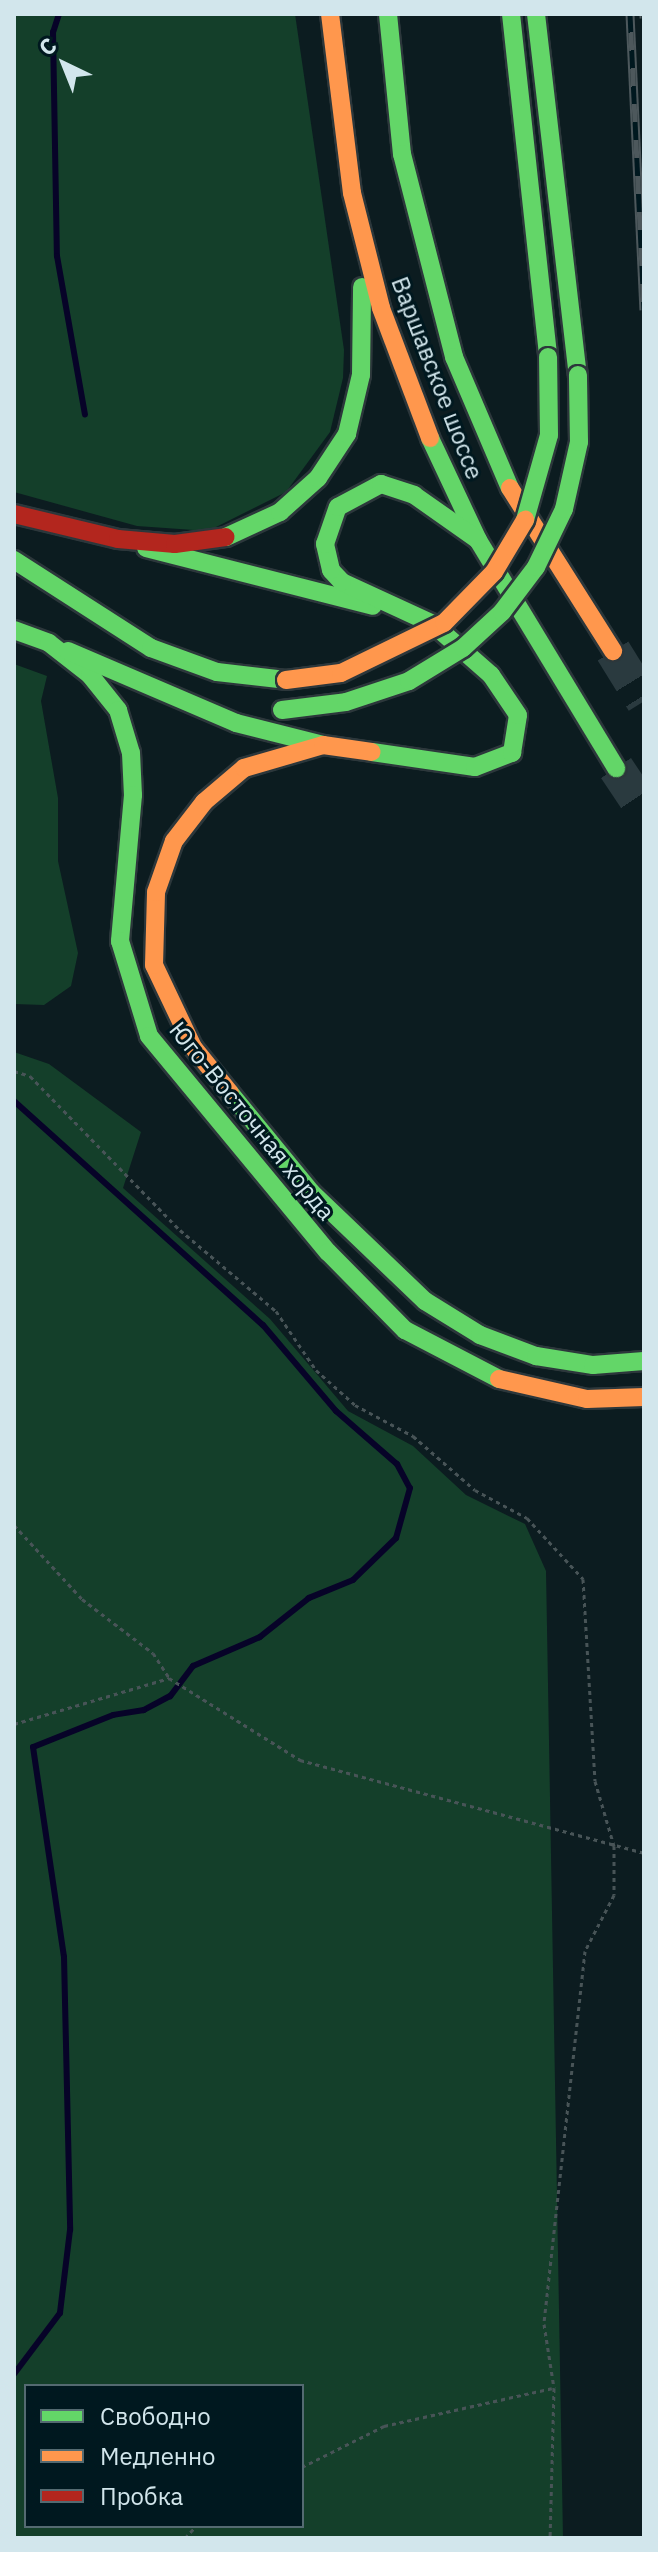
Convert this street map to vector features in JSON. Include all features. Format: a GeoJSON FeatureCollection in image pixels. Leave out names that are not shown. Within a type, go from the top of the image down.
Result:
{"type":"FeatureCollection","features":[{"type":"Feature","properties":{"kind":"main road","name":"Варшавское шоссе"},"geometry":{"type":"LineString","coordinates":[[330,14],[337,103],[358,217],[403,372],[478,540],[616,768]]}},
{"type":"Feature","properties":{"kind":"main road"},"geometry":{"type":"LineString","coordinates":[[14,560],[151,648],[217,672],[286,680],[341,673],[395,652],[444,623],[494,572],[523,524],[541,475],[549,435],[548,357],[511,14]]}},
{"type":"Feature","properties":{"kind":"main road"},"geometry":{"type":"LineString","coordinates":[[149,686],[282,710],[346,702],[409,681],[463,648],[502,612],[536,567],[564,509],[579,442],[578,375],[536,14]]}},
{"type":"Feature","properties":{"kind":"main road","name":"Варшавское шоссе"},"geometry":{"type":"LineString","coordinates":[[389,17],[412,204],[462,380],[531,528],[613,651]]}},
{"type":"Feature","properties":{"kind":"main road"},"geometry":{"type":"LineString","coordinates":[[118,539],[175,544],[232,536],[280,512],[335,456],[356,407],[361,375],[358,217]]}},
{"type":"Feature","properties":{"kind":"main road"},"geometry":{"type":"LineString","coordinates":[[392,610],[342,582],[327,559],[330,519],[349,497],[365,488],[393,486],[478,540]]}},
{"type":"Feature","properties":{"kind":"main road"},"geometry":{"type":"LineString","coordinates":[[14,514],[392,610],[433,624],[470,652],[518,715],[518,743],[502,762],[475,767],[323,745],[236,723],[14,630]]}},
{"type":"Feature","properties":{"kind":"main road","name":"Юго-Восточная хорда"},"geometry":{"type":"LineString","coordinates":[[49,643],[90,675],[118,710],[131,753],[120,941],[149,1036],[328,1252],[405,1330],[468,1368],[523,1387],[587,1399],[644,1397]]}},
{"type":"Feature","properties":{"kind":"main road","name":"Юго-Восточная хорда"},"geometry":{"type":"LineString","coordinates":[[323,745],[244,768],[204,802],[174,841],[156,892],[154,965],[203,1059],[311,1192],[425,1301],[480,1335],[536,1356],[593,1365],[644,1361]]}},
{"type":"Feature","properties":{"kind":"path"},"geometry":{"type":"LineString","coordinates":[[14,1071],[30,1076],[180,1230],[276,1311],[326,1379],[355,1405],[413,1436],[475,1490],[527,1518],[583,1579],[595,1781],[614,1846],[614,1895],[585,1951],[544,2324],[554,2388],[550,2538]]}},
{"type":"Feature","properties":{"kind":"path"},"geometry":{"type":"LineString","coordinates":[[14,1525],[82,1599],[153,1653],[169,1678],[300,1760],[644,1853]]}},
{"type":"Feature","properties":{"kind":"path"},"geometry":{"type":"LineString","coordinates":[[14,1724],[169,1678]]}},
{"type":"Feature","properties":{"kind":"path"},"geometry":{"type":"LineString","coordinates":[[304,2466],[384,2426],[554,2388]]}},
{"type":"Feature","properties":{"kind":"green space"},"geometry":{"type":"Polygon","coordinates":[[[14,14],[295,14],[344,350],[343,378],[330,432],[286,492],[208,531],[137,526],[14,492],[14,14]]]}},
{"type":"Feature","properties":{"kind":"green space"},"geometry":{"type":"Polygon","coordinates":[[[14,664],[47,676],[41,701],[58,798],[58,861],[78,953],[71,986],[44,1005],[14,1004],[14,664]]]}},
{"type":"Feature","properties":{"kind":"green space"},"geometry":{"type":"Polygon","coordinates":[[[14,1052],[49,1064],[141,1132],[123,1188],[270,1319],[348,1411],[413,1446],[466,1495],[525,1524],[546,1571],[563,2538],[14,2538],[14,1052]]]}},
{"type":"Feature","properties":{"kind":"waterway"},"geometry":{"type":"LineString","coordinates":[[59,14],[53,32],[57,256],[85,415]]}},
{"type":"Feature","properties":{"kind":"waterway"},"geometry":{"type":"LineString","coordinates":[[14,1101],[263,1325],[336,1411],[397,1464],[410,1488],[396,1538],[353,1580],[309,1598],[260,1637],[193,1666],[170,1696],[144,1710],[113,1715],[33,1747],[64,1957],[70,2230],[60,2313],[14,2374]]}},
{"type":"Feature","properties":{"kind":"tunnel"},"geometry":{"type":"LineString","coordinates":[[613,651],[644,701]]}},
{"type":"Feature","properties":{"kind":"tunnel"},"geometry":{"type":"LineString","coordinates":[[616,768],[644,810]]}},
{"type":"Feature","properties":{"kind":"railway"},"geometry":{"type":"LineString","coordinates":[[630,14],[644,310]]}},
{"type":"Feature","properties":{"kind":"traffic: fast"},"geometry":{"type":"LineString","coordinates":[[388,14],[402,154],[454,357],[510,488]]}},
{"type":"Feature","properties":{"kind":"traffic: fast"},"geometry":{"type":"LineString","coordinates":[[511,14],[548,357]]}},
{"type":"Feature","properties":{"kind":"traffic: fast"},"geometry":{"type":"LineString","coordinates":[[536,14],[578,375]]}},
{"type":"Feature","properties":{"kind":"traffic: fast"},"geometry":{"type":"LineString","coordinates":[[226,537],[280,512],[318,478],[347,434],[361,375],[362,287]]}},
{"type":"Feature","properties":{"kind":"traffic: fast"},"geometry":{"type":"LineString","coordinates":[[525,520],[549,435],[548,357]]}},
{"type":"Feature","properties":{"kind":"traffic: fast"},"geometry":{"type":"LineString","coordinates":[[282,710],[346,702],[409,681],[463,648],[502,612],[536,567],[564,509],[579,442],[578,375]]}},
{"type":"Feature","properties":{"kind":"traffic: fast"},"geometry":{"type":"LineString","coordinates":[[430,438],[478,540],[616,768]]}},
{"type":"Feature","properties":{"kind":"traffic: fast"},"geometry":{"type":"LineString","coordinates":[[372,752],[475,767],[512,753],[518,715],[491,675],[433,624],[342,582],[331,570],[325,544],[338,507],[381,484],[414,495],[478,540]]}},
{"type":"Feature","properties":{"kind":"traffic: fast"},"geometry":{"type":"LineString","coordinates":[[146,548],[373,606]]}},
{"type":"Feature","properties":{"kind":"traffic: fast"},"geometry":{"type":"LineString","coordinates":[[14,560],[151,648],[217,672],[286,680]]}},
{"type":"Feature","properties":{"kind":"traffic: fast"},"geometry":{"type":"LineString","coordinates":[[14,630],[49,643],[90,675],[118,710],[131,753],[133,795],[120,941],[149,1036],[328,1252],[405,1330],[499,1379]]}},
{"type":"Feature","properties":{"kind":"traffic: fast"},"geometry":{"type":"LineString","coordinates":[[68,651],[236,723],[323,745]]}},
{"type":"Feature","properties":{"kind":"traffic: fast"},"geometry":{"type":"LineString","coordinates":[[230,1093],[311,1192],[425,1301],[480,1335],[536,1356],[593,1365],[644,1361]]}},
{"type":"Feature","properties":{"kind":"traffic: slow"},"geometry":{"type":"LineString","coordinates":[[330,14],[352,193],[381,308],[430,438]]}},
{"type":"Feature","properties":{"kind":"traffic: slow"},"geometry":{"type":"LineString","coordinates":[[510,488],[613,651]]}},
{"type":"Feature","properties":{"kind":"traffic: slow"},"geometry":{"type":"LineString","coordinates":[[286,680],[341,673],[444,623],[494,572],[525,520]]}},
{"type":"Feature","properties":{"kind":"traffic: slow"},"geometry":{"type":"LineString","coordinates":[[230,1093],[193,1047],[154,965],[156,892],[174,841],[204,802],[244,768],[323,745],[372,752]]}},
{"type":"Feature","properties":{"kind":"traffic: slow"},"geometry":{"type":"LineString","coordinates":[[499,1379],[587,1399],[644,1397]]}},
{"type":"Feature","properties":{"kind":"traffic: jam"},"geometry":{"type":"LineString","coordinates":[[14,514],[118,539],[175,544],[226,537]]}}]}
